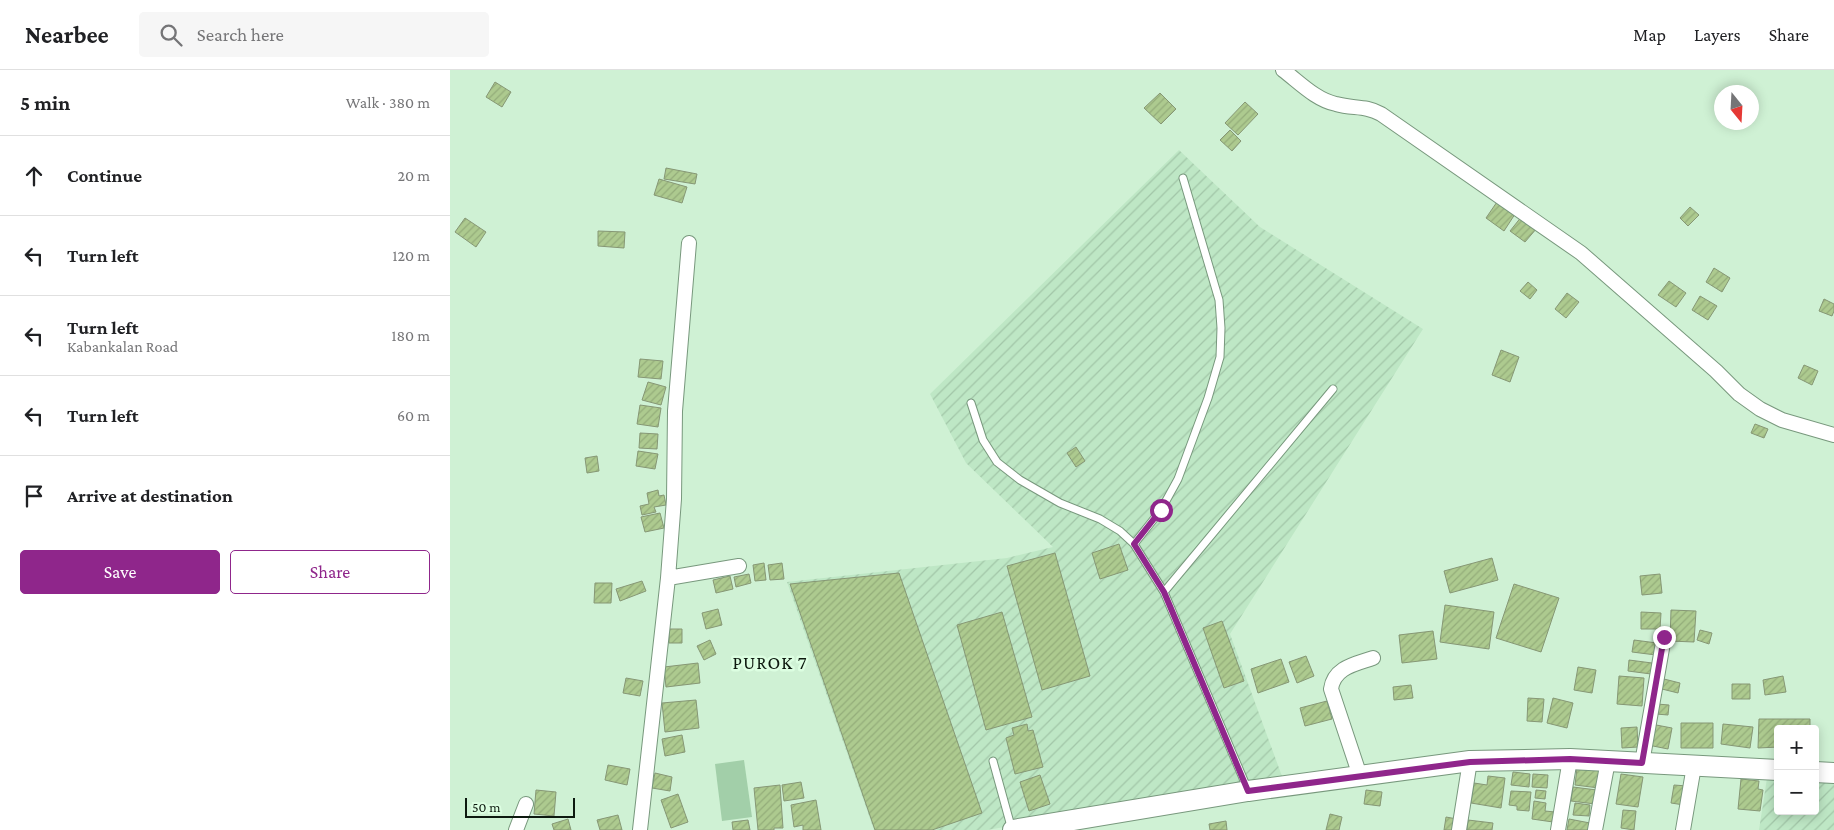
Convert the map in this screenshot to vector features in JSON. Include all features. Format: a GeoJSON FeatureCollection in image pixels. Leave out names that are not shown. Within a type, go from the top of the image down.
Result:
{"type":"FeatureCollection","features":[{"type":"Feature","properties":{"kind":"street"},"geometry":{"type":"LineString","coordinates":[[1283,70],[1317,95],[1334,104],[1371,109],[1381,114],[1581,253],[1716,371],[1739,394],[1760,409],[1782,420],[1834,435]]}},
{"type":"Feature","properties":{"kind":"street"},"geometry":{"type":"LineString","coordinates":[[640,830],[668,578],[674,499],[675,410],[690,243]]}},
{"type":"Feature","properties":{"kind":"street"},"geometry":{"type":"LineString","coordinates":[[668,578],[740,566]]}},
{"type":"Feature","properties":{"kind":"street"},"geometry":{"type":"LineString","coordinates":[[1642,763],[1664,637]]}},
{"type":"Feature","properties":{"kind":"street"},"geometry":{"type":"LineString","coordinates":[[1360,776],[1331,689],[1332,682],[1337,674],[1346,667],[1373,658]]}},
{"type":"Feature","properties":{"kind":"street"},"geometry":{"type":"LineString","coordinates":[[1013,830],[1248,791],[1470,762],[1570,759],[1774,770]]}},
{"type":"Feature","properties":{"kind":"street"},"geometry":{"type":"LineString","coordinates":[[1558,830],[1570,759]]}},
{"type":"Feature","properties":{"kind":"street"},"geometry":{"type":"LineString","coordinates":[[1595,830],[1608,761]]}},
{"type":"Feature","properties":{"kind":"street"},"geometry":{"type":"LineString","coordinates":[[1459,830],[1470,762]]}},
{"type":"Feature","properties":{"kind":"street"},"geometry":{"type":"LineString","coordinates":[[1683,830],[1694,766]]}},
{"type":"Feature","properties":{"kind":"street"},"geometry":{"type":"LineString","coordinates":[[1819,772],[1834,773]]}},
{"type":"Feature","properties":{"kind":"street"},"geometry":{"type":"LineString","coordinates":[[516,830],[526,804]]}},
{"type":"Feature","properties":{"kind":"lane"},"geometry":{"type":"LineString","coordinates":[[1134,544],[1161,510],[1178,479],[1208,398],[1220,357],[1221,328],[1219,300],[1183,178]]}},
{"type":"Feature","properties":{"kind":"lane"},"geometry":{"type":"LineString","coordinates":[[1164,592],[1333,389]]}},
{"type":"Feature","properties":{"kind":"lane"},"geometry":{"type":"LineString","coordinates":[[971,403],[983,440],[997,462],[1020,480],[1060,503],[1100,518],[1134,544],[1164,592],[1248,791]]}},
{"type":"Feature","properties":{"kind":"lane"},"geometry":{"type":"LineString","coordinates":[[993,760],[1013,830]]}},
{"type":"Feature","properties":{"kind":"shaded area"},"geometry":{"type":"Polygon","coordinates":[[[1179,150],[1260,227],[1423,329],[1230,634],[1283,779],[987,830],[874,830],[787,582],[1007,558],[1053,547],[966,463],[930,394],[1179,150]]]}},
{"type":"Feature","properties":{"kind":"shaded area"},"geometry":{"type":"Polygon","coordinates":[[[744,760],[752,817],[722,821],[715,764],[744,760]]]}},
{"type":"Feature","properties":{"kind":"shaded area"},"geometry":{"type":"Polygon","coordinates":[[[1767,778],[1774,779],[1774,815],[1819,815],[1819,781],[1834,781],[1834,830],[1759,830],[1767,778]]]}},
{"type":"Feature","properties":{"kind":"building"},"geometry":{"type":"Polygon","coordinates":[[[495,82],[511,92],[502,107],[486,97],[495,82]]]}},
{"type":"Feature","properties":{"kind":"building"},"geometry":{"type":"Polygon","coordinates":[[[1160,93],[1176,109],[1161,124],[1144,108],[1160,93]]]}},
{"type":"Feature","properties":{"kind":"building"},"geometry":{"type":"Polygon","coordinates":[[[1245,102],[1258,114],[1238,135],[1225,123],[1245,102]]]}},
{"type":"Feature","properties":{"kind":"building"},"geometry":{"type":"Polygon","coordinates":[[[1230,130],[1241,141],[1232,151],[1220,140],[1230,130]]]}},
{"type":"Feature","properties":{"kind":"building"},"geometry":{"type":"Polygon","coordinates":[[[666,168],[697,174],[695,184],[664,179],[666,168]]]}},
{"type":"Feature","properties":{"kind":"building"},"geometry":{"type":"Polygon","coordinates":[[[659,179],[687,187],[682,203],[654,195],[659,179]]]}},
{"type":"Feature","properties":{"kind":"building"},"geometry":{"type":"Polygon","coordinates":[[[1499,199],[1517,211],[1504,231],[1486,218],[1499,199]]]}},
{"type":"Feature","properties":{"kind":"building"},"geometry":{"type":"Polygon","coordinates":[[[1690,207],[1699,215],[1688,226],[1680,218],[1690,207]]]}},
{"type":"Feature","properties":{"kind":"building"},"geometry":{"type":"Polygon","coordinates":[[[1522,216],[1537,228],[1525,242],[1510,231],[1522,216]]]}},
{"type":"Feature","properties":{"kind":"building"},"geometry":{"type":"Polygon","coordinates":[[[465,218],[486,232],[476,247],[455,232],[465,218]]]}},
{"type":"Feature","properties":{"kind":"building"},"geometry":{"type":"Polygon","coordinates":[[[598,231],[625,232],[624,248],[598,246],[598,231]]]}},
{"type":"Feature","properties":{"kind":"building"},"geometry":{"type":"Polygon","coordinates":[[[1714,268],[1730,278],[1722,292],[1706,282],[1714,268]]]}},
{"type":"Feature","properties":{"kind":"building"},"geometry":{"type":"Polygon","coordinates":[[[1669,281],[1686,293],[1676,307],[1658,295],[1669,281]]]}},
{"type":"Feature","properties":{"kind":"building"},"geometry":{"type":"Polygon","coordinates":[[[1528,282],[1537,290],[1530,299],[1520,291],[1528,282]]]}},
{"type":"Feature","properties":{"kind":"building"},"geometry":{"type":"Polygon","coordinates":[[[1567,293],[1579,302],[1566,318],[1555,309],[1567,293]]]}},
{"type":"Feature","properties":{"kind":"building"},"geometry":{"type":"Polygon","coordinates":[[[1700,296],[1717,306],[1708,320],[1692,310],[1700,296]]]}},
{"type":"Feature","properties":{"kind":"building"},"geometry":{"type":"Polygon","coordinates":[[[1824,299],[1834,304],[1832,316],[1819,311],[1824,299]]]}},
{"type":"Feature","properties":{"kind":"building"},"geometry":{"type":"Polygon","coordinates":[[[1501,350],[1519,357],[1510,382],[1492,375],[1501,350]]]}},
{"type":"Feature","properties":{"kind":"building"},"geometry":{"type":"Polygon","coordinates":[[[640,359],[663,361],[661,379],[638,377],[640,359]]]}},
{"type":"Feature","properties":{"kind":"building"},"geometry":{"type":"Polygon","coordinates":[[[1804,365],[1818,371],[1812,385],[1798,378],[1804,365]]]}},
{"type":"Feature","properties":{"kind":"building"},"geometry":{"type":"Polygon","coordinates":[[[648,382],[666,387],[661,405],[642,400],[648,382]]]}},
{"type":"Feature","properties":{"kind":"building"},"geometry":{"type":"Polygon","coordinates":[[[640,405],[661,408],[658,427],[637,424],[640,405]]]}},
{"type":"Feature","properties":{"kind":"building"},"geometry":{"type":"Polygon","coordinates":[[[1755,424],[1768,429],[1764,438],[1751,433],[1755,424]]]}},
{"type":"Feature","properties":{"kind":"building"},"geometry":{"type":"Polygon","coordinates":[[[640,433],[658,434],[657,449],[639,448],[640,433]]]}},
{"type":"Feature","properties":{"kind":"building"},"geometry":{"type":"Polygon","coordinates":[[[1076,447],[1085,461],[1076,467],[1067,453],[1076,447]]]}},
{"type":"Feature","properties":{"kind":"building"},"geometry":{"type":"Polygon","coordinates":[[[638,451],[658,454],[655,469],[636,466],[638,451]]]}},
{"type":"Feature","properties":{"kind":"building"},"geometry":{"type":"Polygon","coordinates":[[[597,456],[599,471],[587,473],[585,458],[597,456]]]}},
{"type":"Feature","properties":{"kind":"building"},"geometry":{"type":"Polygon","coordinates":[[[658,490],[659,496],[664,495],[666,505],[654,507],[656,512],[642,515],[640,506],[649,504],[647,493],[658,490]]]}},
{"type":"Feature","properties":{"kind":"building"},"geometry":{"type":"Polygon","coordinates":[[[660,513],[664,528],[645,532],[641,517],[660,513]]]}},
{"type":"Feature","properties":{"kind":"building"},"geometry":{"type":"Polygon","coordinates":[[[1119,544],[1128,570],[1100,579],[1092,553],[1119,544]]]}},
{"type":"Feature","properties":{"kind":"building"},"geometry":{"type":"Polygon","coordinates":[[[1055,553],[1090,676],[1042,690],[1007,566],[1055,553]]]}},
{"type":"Feature","properties":{"kind":"building"},"geometry":{"type":"Polygon","coordinates":[[[1492,558],[1498,580],[1450,593],[1444,571],[1492,558]]]}},
{"type":"Feature","properties":{"kind":"building"},"geometry":{"type":"Polygon","coordinates":[[[764,563],[766,580],[755,581],[753,565],[764,563]]]}},
{"type":"Feature","properties":{"kind":"building"},"geometry":{"type":"Polygon","coordinates":[[[782,563],[784,579],[770,580],[768,565],[782,563]]]}},
{"type":"Feature","properties":{"kind":"building"},"geometry":{"type":"Polygon","coordinates":[[[899,573],[982,813],[932,830],[875,830],[790,584],[899,573]]]}},
{"type":"Feature","properties":{"kind":"building"},"geometry":{"type":"Polygon","coordinates":[[[749,574],[751,583],[736,587],[734,577],[749,574]]]}},
{"type":"Feature","properties":{"kind":"building"},"geometry":{"type":"Polygon","coordinates":[[[1660,574],[1662,593],[1642,595],[1640,576],[1660,574]]]}},
{"type":"Feature","properties":{"kind":"building"},"geometry":{"type":"Polygon","coordinates":[[[730,576],[733,589],[716,593],[713,580],[730,576]]]}},
{"type":"Feature","properties":{"kind":"building"},"geometry":{"type":"Polygon","coordinates":[[[642,581],[646,591],[620,601],[616,589],[642,581]]]}},
{"type":"Feature","properties":{"kind":"building"},"geometry":{"type":"Polygon","coordinates":[[[595,583],[612,583],[611,603],[594,603],[595,583]]]}},
{"type":"Feature","properties":{"kind":"building"},"geometry":{"type":"Polygon","coordinates":[[[1514,584],[1559,598],[1541,652],[1496,638],[1514,584]]]}},
{"type":"Feature","properties":{"kind":"building"},"geometry":{"type":"Polygon","coordinates":[[[1445,605],[1494,612],[1489,649],[1440,642],[1445,605]]]}},
{"type":"Feature","properties":{"kind":"building"},"geometry":{"type":"Polygon","coordinates":[[[718,609],[722,625],[706,629],[702,613],[718,609]]]}},
{"type":"Feature","properties":{"kind":"building"},"geometry":{"type":"Polygon","coordinates":[[[1671,610],[1696,611],[1694,642],[1670,641],[1671,610]]]}},
{"type":"Feature","properties":{"kind":"building"},"geometry":{"type":"Polygon","coordinates":[[[1002,612],[1032,717],[986,730],[957,625],[1002,612]]]}},
{"type":"Feature","properties":{"kind":"building"},"geometry":{"type":"Polygon","coordinates":[[[1641,612],[1661,613],[1660,629],[1641,629],[1641,612]]]}},
{"type":"Feature","properties":{"kind":"building"},"geometry":{"type":"Polygon","coordinates":[[[1222,621],[1244,681],[1224,688],[1203,628],[1222,621]]]}},
{"type":"Feature","properties":{"kind":"building"},"geometry":{"type":"Polygon","coordinates":[[[669,629],[682,629],[682,643],[669,643],[669,629]]]}},
{"type":"Feature","properties":{"kind":"building"},"geometry":{"type":"Polygon","coordinates":[[[1700,630],[1712,633],[1709,644],[1697,640],[1700,630]]]}},
{"type":"Feature","properties":{"kind":"building"},"geometry":{"type":"Polygon","coordinates":[[[1433,631],[1437,659],[1402,663],[1399,635],[1433,631]]]}},
{"type":"Feature","properties":{"kind":"building"},"geometry":{"type":"Polygon","coordinates":[[[710,640],[716,654],[704,660],[697,646],[710,640]]]}},
{"type":"Feature","properties":{"kind":"building"},"geometry":{"type":"Polygon","coordinates":[[[1634,640],[1657,643],[1656,655],[1632,652],[1634,640]]]}},
{"type":"Feature","properties":{"kind":"building"},"geometry":{"type":"Polygon","coordinates":[[[1306,656],[1314,676],[1297,683],[1289,662],[1306,656]]]}},
{"type":"Feature","properties":{"kind":"building"},"geometry":{"type":"Polygon","coordinates":[[[1281,659],[1289,682],[1258,693],[1251,669],[1281,659]]]}},
{"type":"Feature","properties":{"kind":"building"},"geometry":{"type":"Polygon","coordinates":[[[1629,660],[1652,663],[1651,674],[1628,671],[1629,660]]]}},
{"type":"Feature","properties":{"kind":"building"},"geometry":{"type":"Polygon","coordinates":[[[698,663],[700,683],[666,687],[664,667],[698,663]]]}},
{"type":"Feature","properties":{"kind":"building"},"geometry":{"type":"Polygon","coordinates":[[[1578,667],[1596,670],[1592,693],[1574,690],[1578,667]]]}},
{"type":"Feature","properties":{"kind":"building"},"geometry":{"type":"Polygon","coordinates":[[[1619,676],[1644,678],[1642,706],[1617,704],[1619,676]]]}},
{"type":"Feature","properties":{"kind":"building"},"geometry":{"type":"Polygon","coordinates":[[[1783,676],[1786,692],[1765,695],[1763,680],[1783,676]]]}},
{"type":"Feature","properties":{"kind":"building"},"geometry":{"type":"Polygon","coordinates":[[[626,678],[643,681],[640,696],[623,693],[626,678]]]}},
{"type":"Feature","properties":{"kind":"building"},"geometry":{"type":"Polygon","coordinates":[[[1664,679],[1680,683],[1678,693],[1662,689],[1664,679]]]}},
{"type":"Feature","properties":{"kind":"building"},"geometry":{"type":"Polygon","coordinates":[[[1732,684],[1750,684],[1750,699],[1732,699],[1732,684]]]}},
{"type":"Feature","properties":{"kind":"building"},"geometry":{"type":"Polygon","coordinates":[[[1411,685],[1413,698],[1394,700],[1393,687],[1411,685]]]}},
{"type":"Feature","properties":{"kind":"building"},"geometry":{"type":"Polygon","coordinates":[[[1528,698],[1544,699],[1542,722],[1527,721],[1528,698]]]}},
{"type":"Feature","properties":{"kind":"building"},"geometry":{"type":"Polygon","coordinates":[[[1553,698],[1573,703],[1567,728],[1547,723],[1553,698]]]}},
{"type":"Feature","properties":{"kind":"building"},"geometry":{"type":"Polygon","coordinates":[[[696,700],[699,728],[665,732],[662,703],[696,700]]]}},
{"type":"Feature","properties":{"kind":"building"},"geometry":{"type":"Polygon","coordinates":[[[1327,701],[1332,719],[1305,726],[1300,708],[1327,701]]]}},
{"type":"Feature","properties":{"kind":"building"},"geometry":{"type":"Polygon","coordinates":[[[1657,704],[1669,705],[1668,715],[1656,714],[1657,704]]]}},
{"type":"Feature","properties":{"kind":"building"},"geometry":{"type":"Polygon","coordinates":[[[1759,719],[1810,719],[1810,725],[1774,725],[1774,747],[1758,748],[1759,719]]]}},
{"type":"Feature","properties":{"kind":"building"},"geometry":{"type":"Polygon","coordinates":[[[1681,723],[1713,723],[1713,748],[1681,748],[1681,723]]]}},
{"type":"Feature","properties":{"kind":"building"},"geometry":{"type":"Polygon","coordinates":[[[1027,724],[1028,731],[1033,730],[1043,767],[1015,774],[1006,738],[1014,735],[1012,728],[1027,724]]]}},
{"type":"Feature","properties":{"kind":"building"},"geometry":{"type":"Polygon","coordinates":[[[1651,724],[1672,728],[1668,749],[1648,745],[1651,724]]]}},
{"type":"Feature","properties":{"kind":"building"},"geometry":{"type":"Polygon","coordinates":[[[1723,724],[1753,727],[1750,748],[1721,744],[1723,724]]]}},
{"type":"Feature","properties":{"kind":"building"},"geometry":{"type":"Polygon","coordinates":[[[1637,727],[1638,747],[1622,748],[1621,728],[1637,727]]]}},
{"type":"Feature","properties":{"kind":"building"},"geometry":{"type":"Polygon","coordinates":[[[682,735],[685,752],[665,756],[662,739],[682,735]]]}},
{"type":"Feature","properties":{"kind":"building"},"geometry":{"type":"Polygon","coordinates":[[[608,765],[630,769],[627,785],[605,780],[608,765]]]}},
{"type":"Feature","properties":{"kind":"building"},"geometry":{"type":"Polygon","coordinates":[[[1577,768],[1601,771],[1599,788],[1575,785],[1577,768]]]}},
{"type":"Feature","properties":{"kind":"building"},"geometry":{"type":"Polygon","coordinates":[[[1513,772],[1530,774],[1529,787],[1511,785],[1513,772]]]}},
{"type":"Feature","properties":{"kind":"building"},"geometry":{"type":"Polygon","coordinates":[[[655,773],[672,777],[670,791],[652,788],[655,773]]]}},
{"type":"Feature","properties":{"kind":"building"},"geometry":{"type":"Polygon","coordinates":[[[1533,774],[1548,775],[1547,788],[1532,787],[1533,774]]]}},
{"type":"Feature","properties":{"kind":"building"},"geometry":{"type":"Polygon","coordinates":[[[1621,774],[1643,777],[1638,807],[1616,804],[1621,774]]]}},
{"type":"Feature","properties":{"kind":"building"},"geometry":{"type":"Polygon","coordinates":[[[1040,775],[1050,804],[1029,811],[1020,782],[1040,775]]]}},
{"type":"Feature","properties":{"kind":"building"},"geometry":{"type":"Polygon","coordinates":[[[1488,776],[1505,778],[1501,808],[1471,803],[1474,783],[1487,785],[1488,776]]]}},
{"type":"Feature","properties":{"kind":"building"},"geometry":{"type":"Polygon","coordinates":[[[1741,779],[1759,781],[1758,789],[1763,790],[1760,811],[1738,809],[1741,779]]]}},
{"type":"Feature","properties":{"kind":"building"},"geometry":{"type":"Polygon","coordinates":[[[801,782],[804,798],[784,801],[782,785],[801,782]]]}},
{"type":"Feature","properties":{"kind":"building"},"geometry":{"type":"Polygon","coordinates":[[[780,785],[783,828],[758,830],[754,788],[780,785]]]}},
{"type":"Feature","properties":{"kind":"building"},"geometry":{"type":"Polygon","coordinates":[[[1674,785],[1687,786],[1684,805],[1671,803],[1674,785]]]}},
{"type":"Feature","properties":{"kind":"building"},"geometry":{"type":"Polygon","coordinates":[[[1573,787],[1597,790],[1595,804],[1571,801],[1573,787]]]}},
{"type":"Feature","properties":{"kind":"building"},"geometry":{"type":"Polygon","coordinates":[[[536,790],[556,792],[554,816],[534,814],[536,790]]]}},
{"type":"Feature","properties":{"kind":"building"},"geometry":{"type":"Polygon","coordinates":[[[1366,790],[1382,792],[1380,806],[1364,804],[1366,790]]]}},
{"type":"Feature","properties":{"kind":"building"},"geometry":{"type":"Polygon","coordinates":[[[1536,790],[1546,791],[1545,799],[1535,798],[1536,790]]]}},
{"type":"Feature","properties":{"kind":"building"},"geometry":{"type":"Polygon","coordinates":[[[1511,791],[1531,792],[1529,811],[1517,810],[1517,806],[1509,805],[1511,791]]]}},
{"type":"Feature","properties":{"kind":"building"},"geometry":{"type":"Polygon","coordinates":[[[678,794],[688,822],[671,828],[661,800],[678,794]]]}},
{"type":"Feature","properties":{"kind":"building"},"geometry":{"type":"Polygon","coordinates":[[[816,800],[821,830],[803,830],[803,825],[794,827],[791,805],[816,800]]]}},
{"type":"Feature","properties":{"kind":"building"},"geometry":{"type":"Polygon","coordinates":[[[1534,801],[1546,803],[1545,811],[1555,812],[1553,822],[1532,819],[1534,801]]]}},
{"type":"Feature","properties":{"kind":"building"},"geometry":{"type":"Polygon","coordinates":[[[1575,803],[1590,805],[1589,816],[1573,815],[1575,803]]]}},
{"type":"Feature","properties":{"kind":"building"},"geometry":{"type":"Polygon","coordinates":[[[1623,810],[1636,811],[1634,830],[1621,828],[1623,810]]]}},
{"type":"Feature","properties":{"kind":"building"},"geometry":{"type":"Polygon","coordinates":[[[1330,814],[1342,817],[1339,830],[1326,830],[1330,814]]]}},
{"type":"Feature","properties":{"kind":"building"},"geometry":{"type":"Polygon","coordinates":[[[618,815],[622,830],[600,830],[597,820],[618,815]]]}},
{"type":"Feature","properties":{"kind":"building"},"geometry":{"type":"Polygon","coordinates":[[[1446,817],[1457,819],[1456,830],[1444,830],[1446,817]]]}},
{"type":"Feature","properties":{"kind":"building"},"geometry":{"type":"Polygon","coordinates":[[[568,819],[571,830],[554,830],[552,824],[568,819]]]}},
{"type":"Feature","properties":{"kind":"building"},"geometry":{"type":"Polygon","coordinates":[[[1569,819],[1590,823],[1589,830],[1567,830],[1569,819]]]}},
{"type":"Feature","properties":{"kind":"building"},"geometry":{"type":"Polygon","coordinates":[[[748,820],[750,830],[733,830],[732,822],[748,820]]]}},
{"type":"Feature","properties":{"kind":"building"},"geometry":{"type":"Polygon","coordinates":[[[1468,820],[1493,823],[1492,830],[1467,830],[1468,820]]]}},
{"type":"Feature","properties":{"kind":"building"},"geometry":{"type":"Polygon","coordinates":[[[1226,821],[1227,830],[1210,830],[1209,824],[1226,821]]]}},
{"type":"Feature","properties":{"kind":"district","name":"PUROK 7"},"geometry":{"type":"Point","coordinates":[770,662]}},
{"type":"Feature","properties":{"kind":"route"},"geometry":{"type":"LineString","coordinates":[[1161,510],[1134,544],[1164,592],[1248,791],[1470,762],[1570,759],[1642,763],[1664,637]]}}]}
